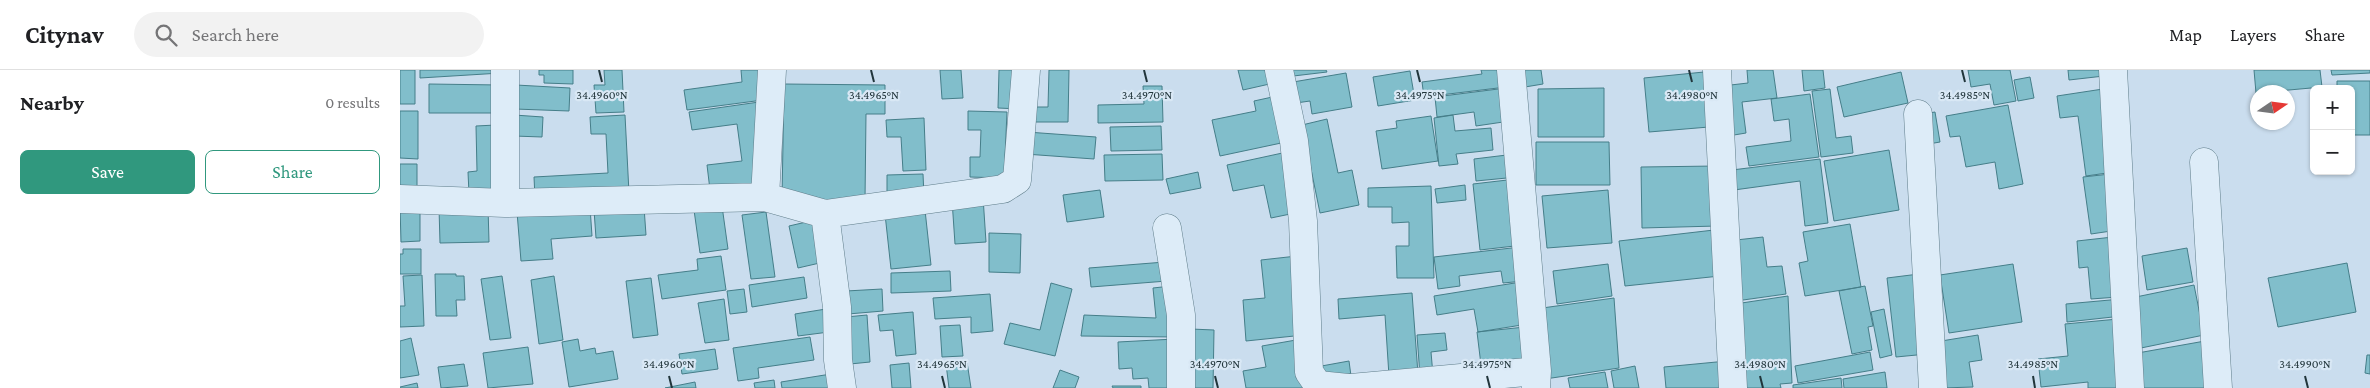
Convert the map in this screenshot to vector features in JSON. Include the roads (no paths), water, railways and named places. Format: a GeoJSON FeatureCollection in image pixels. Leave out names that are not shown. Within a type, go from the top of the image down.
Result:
{"type":"FeatureCollection","features":[{"type":"Feature","properties":{"kind":"street"},"geometry":{"type":"LineString","coordinates":[[505,70],[505,203]]}},
{"type":"Feature","properties":{"kind":"street"},"geometry":{"type":"LineString","coordinates":[[766,197],[772,70]]}},
{"type":"Feature","properties":{"kind":"street"},"geometry":{"type":"LineString","coordinates":[[400,199],[505,203],[766,197],[825,214],[1003,189],[1018,180],[1026,70]]}},
{"type":"Feature","properties":{"kind":"street"},"geometry":{"type":"LineString","coordinates":[[1279,70],[1294,142],[1303,221],[1309,372],[1318,386],[1349,388],[1537,380],[1511,70]]}},
{"type":"Feature","properties":{"kind":"street"},"geometry":{"type":"LineString","coordinates":[[1717,70],[1732,388]]}},
{"type":"Feature","properties":{"kind":"street"},"geometry":{"type":"LineString","coordinates":[[2113,70],[2130,388]]}},
{"type":"Feature","properties":{"kind":"street"},"geometry":{"type":"LineString","coordinates":[[1918,114],[1933,388]]}},
{"type":"Feature","properties":{"kind":"street"},"geometry":{"type":"LineString","coordinates":[[2204,162],[2218,388]]}},
{"type":"Feature","properties":{"kind":"street"},"geometry":{"type":"LineString","coordinates":[[825,214],[837,307],[838,360],[842,388]]}},
{"type":"Feature","properties":{"kind":"street"},"geometry":{"type":"LineString","coordinates":[[1168,228],[1181,315],[1181,388]]}}]}
